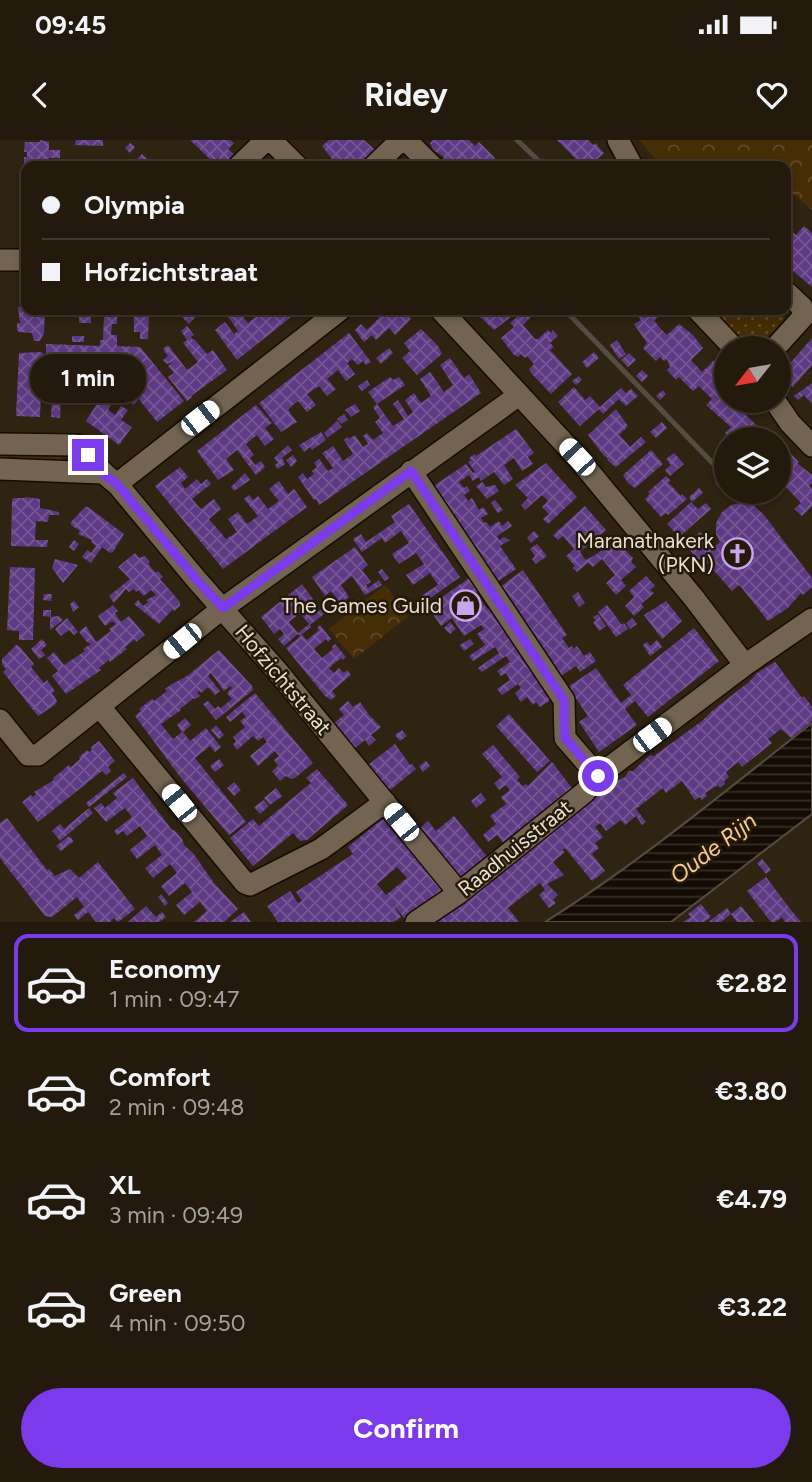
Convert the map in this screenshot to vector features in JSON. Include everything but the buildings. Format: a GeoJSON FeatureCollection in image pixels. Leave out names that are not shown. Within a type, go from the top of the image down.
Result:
{"type":"FeatureCollection","features":[{"type":"Feature","properties":{"kind":"street"},"geometry":{"type":"LineString","coordinates":[[245,161],[268,140],[291,161]]}},
{"type":"Feature","properties":{"kind":"street"},"geometry":{"type":"LineString","coordinates":[[380,161],[403,140],[426,161]]}},
{"type":"Feature","properties":{"kind":"street"},"geometry":{"type":"LineString","coordinates":[[618,140],[629,161]]}},
{"type":"Feature","properties":{"kind":"street"},"geometry":{"type":"LineString","coordinates":[[0,260],[21,260]]}},
{"type":"Feature","properties":{"kind":"street"},"geometry":{"type":"LineString","coordinates":[[786,336],[803,317],[802,307],[791,297]]}},
{"type":"Feature","properties":{"kind":"street"},"geometry":{"type":"LineString","coordinates":[[0,469],[109,479],[333,315]]}},
{"type":"Feature","properties":{"kind":"street"},"geometry":{"type":"LineString","coordinates":[[446,315],[577,457],[693,597],[745,665]]}},
{"type":"Feature","properties":{"kind":"street"},"geometry":{"type":"LineString","coordinates":[[703,315],[723,336]]}},
{"type":"Feature","properties":{"kind":"street"},"geometry":{"type":"LineString","coordinates":[[0,720],[28,755],[38,755],[223,608],[519,395]]}},
{"type":"Feature","properties":{"kind":"street"},"geometry":{"type":"LineString","coordinates":[[783,413],[812,446]]}},
{"type":"Feature","properties":{"kind":"street","name":"Hofzichtstraat"},"geometry":{"type":"LineString","coordinates":[[0,444],[76,445],[88,455],[223,608],[458,893]]}},
{"type":"Feature","properties":{"kind":"street"},"geometry":{"type":"LineString","coordinates":[[411,471],[564,700],[565,738],[598,776]]}},
{"type":"Feature","properties":{"kind":"street","name":"Raadhuisstraat"},"geometry":{"type":"LineString","coordinates":[[416,922],[458,893],[584,792],[598,776],[693,716],[745,665],[812,619]]}},
{"type":"Feature","properties":{"kind":"street"},"geometry":{"type":"LineString","coordinates":[[100,707],[245,883],[250,885],[321,849],[385,802]]}},
{"type":"Feature","properties":{"kind":"green space"},"geometry":{"type":"Polygon","coordinates":[[[639,140],[812,140],[812,210],[791,192],[791,161],[657,161],[639,140]]]}},
{"type":"Feature","properties":{"kind":"green space"},"geometry":{"type":"Polygon","coordinates":[[[717,315],[781,315],[785,319],[769,336],[739,336],[717,315]]]}},
{"type":"Feature","properties":{"kind":"green space"},"geometry":{"type":"Polygon","coordinates":[[[0,451],[62,454],[61,468],[0,465],[0,451]]]}},
{"type":"Feature","properties":{"kind":"green space"},"geometry":{"type":"Polygon","coordinates":[[[385,585],[408,617],[354,659],[329,629],[385,585]]]}},
{"type":"Feature","properties":{"kind":"water","name":"Oude Rijn"},"geometry":{"type":"Polygon","coordinates":[[[812,723],[812,814],[671,922],[545,922],[648,851],[812,723]]]}},
{"type":"Feature","properties":{"kind":"waterway"},"geometry":{"type":"LineString","coordinates":[[517,140],[539,161]]}},
{"type":"Feature","properties":{"kind":"waterway"},"geometry":{"type":"LineString","coordinates":[[570,315],[714,465]]}},
{"type":"Feature","properties":{"kind":"place","name":"Maranathakerk (PKN)"},"geometry":{"type":"Point","coordinates":[737,553]}},
{"type":"Feature","properties":{"kind":"place","name":"The Games Guild"},"geometry":{"type":"Point","coordinates":[465,606]}},
{"type":"Feature","properties":{"kind":"route"},"geometry":{"type":"LineString","coordinates":[[88,455],[102,473],[117,484],[223,608],[411,471],[564,700],[565,738],[598,776]]}}]}
